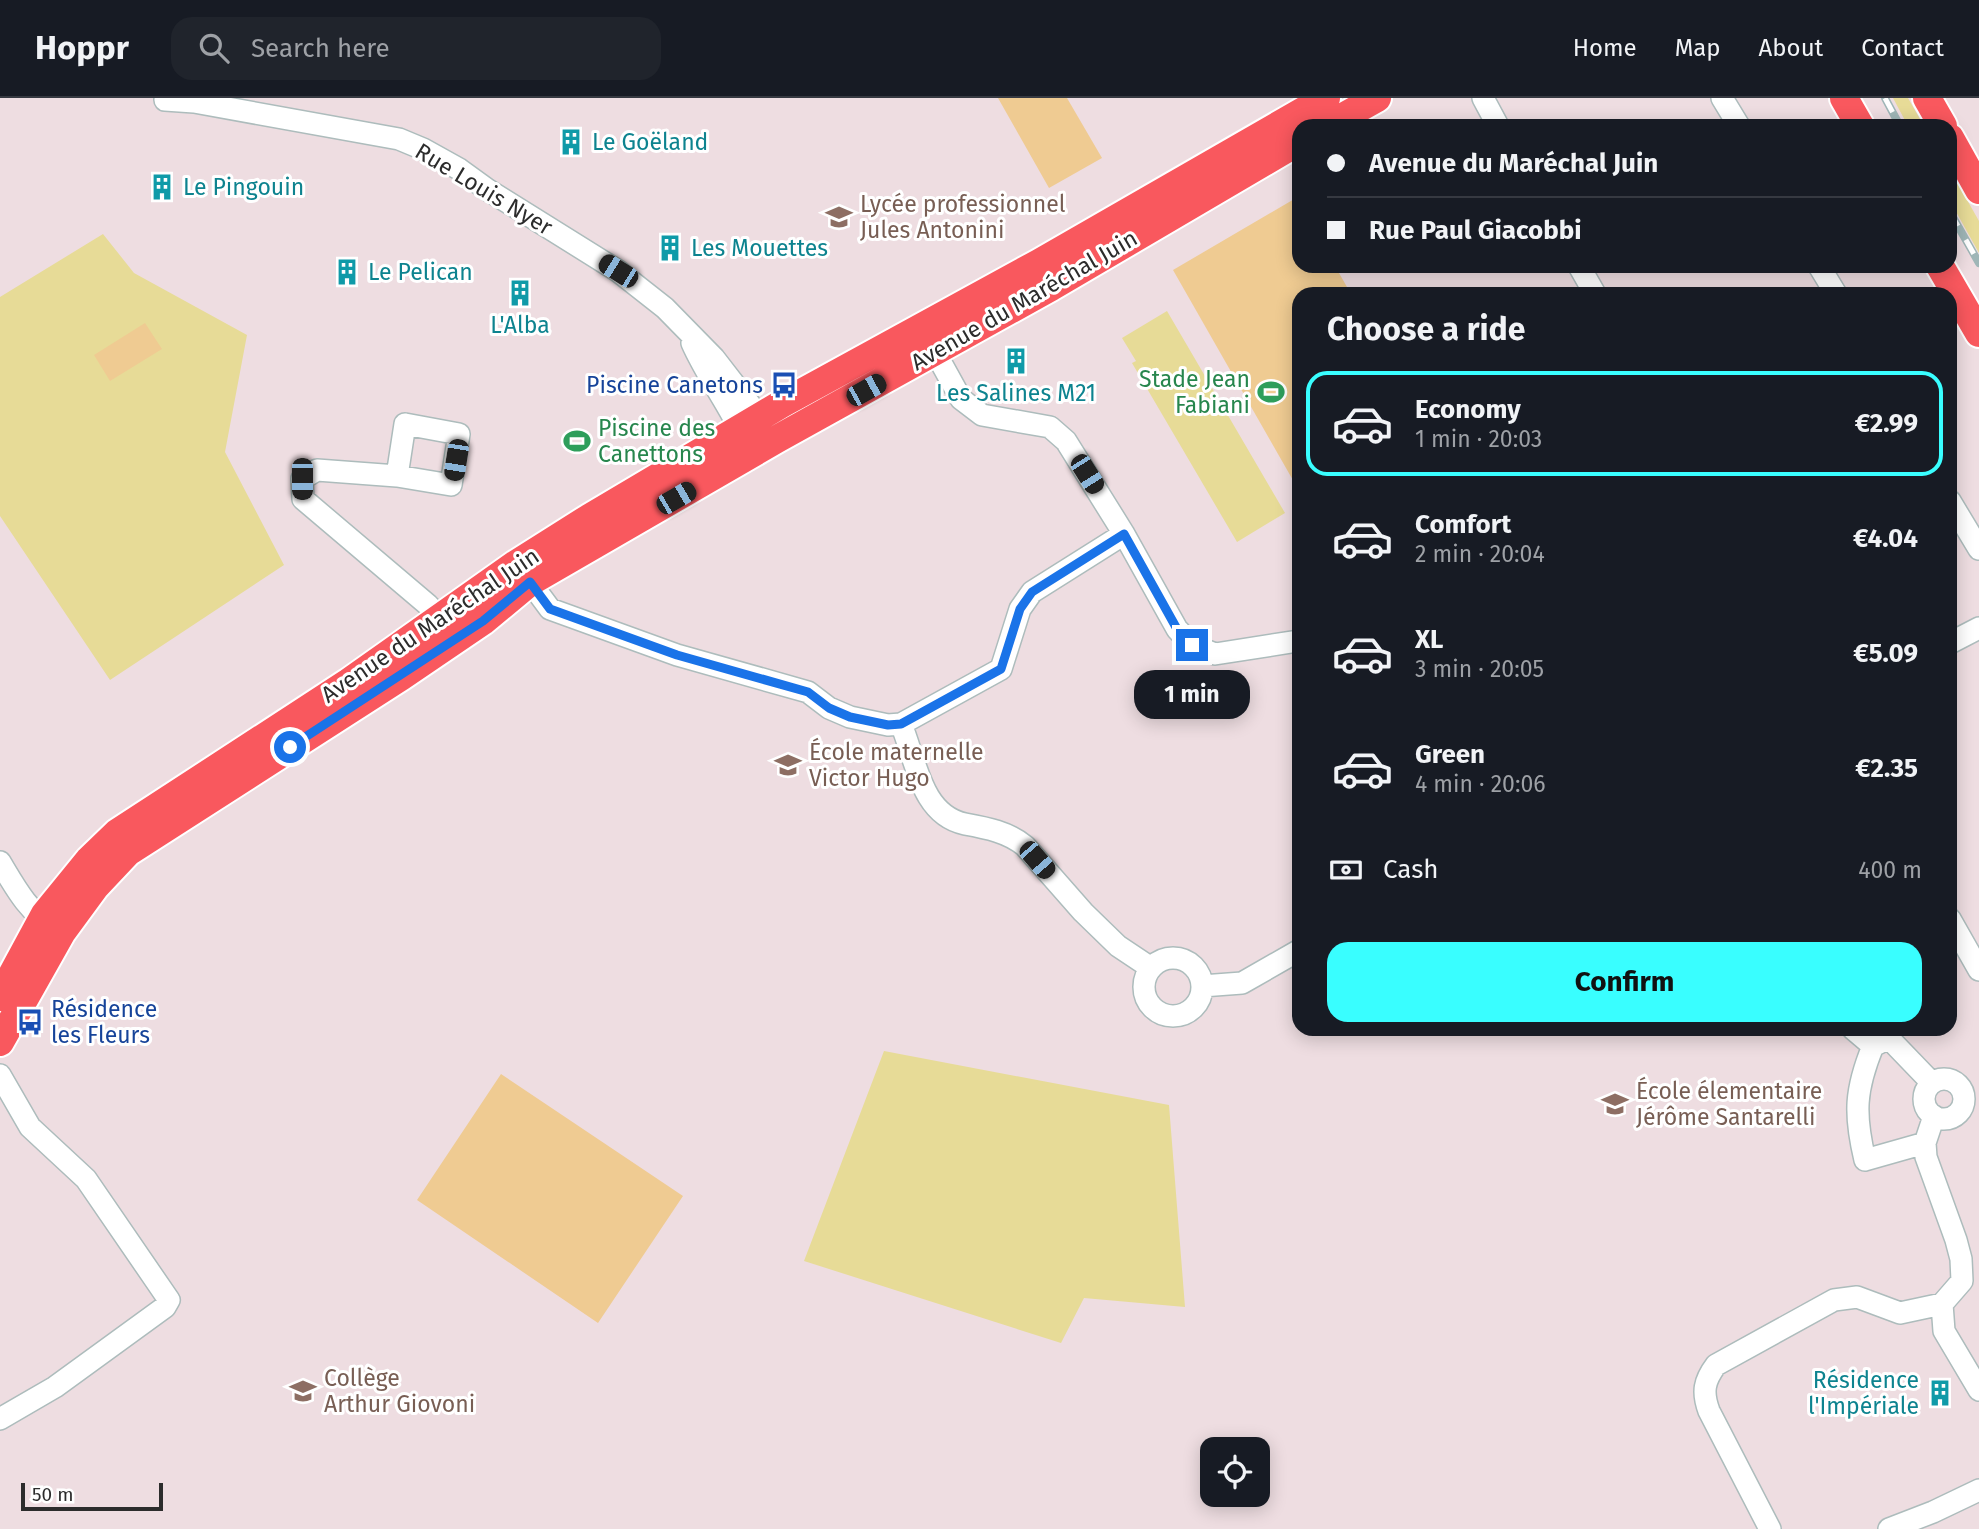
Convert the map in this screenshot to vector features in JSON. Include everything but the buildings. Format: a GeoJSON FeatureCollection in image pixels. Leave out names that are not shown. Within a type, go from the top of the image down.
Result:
{"type":"FeatureCollection","features":[{"type":"Feature","properties":{"kind":"main road","name":"Avenue du Maréchal Juin"},"geometry":{"type":"LineString","coordinates":[[928,340],[1326,98]]}},
{"type":"Feature","properties":{"kind":"main road"},"geometry":{"type":"LineString","coordinates":[[1340,119],[1377,98]]}},
{"type":"Feature","properties":{"kind":"main road"},"geometry":{"type":"LineString","coordinates":[[1843,98],[1856,119]]}},
{"type":"Feature","properties":{"kind":"main road"},"geometry":{"type":"LineString","coordinates":[[1927,98],[1939,119]]}},
{"type":"Feature","properties":{"kind":"main road","name":"Avenue du Maréchal Juin"},"geometry":{"type":"LineString","coordinates":[[0,997],[51,926],[95,887],[128,852],[402,676],[516,564],[759,428],[1292,145]]}},
{"type":"Feature","properties":{"kind":"main road"},"geometry":{"type":"LineString","coordinates":[[1957,151],[1979,190]]}},
{"type":"Feature","properties":{"kind":"main road"},"geometry":{"type":"LineString","coordinates":[[1957,295],[1979,333]]}},
{"type":"Feature","properties":{"kind":"main road","name":"Avenue du Maréchal Juin"},"geometry":{"type":"LineString","coordinates":[[450,627],[483,621],[530,582],[752,454],[759,428]]}},
{"type":"Feature","properties":{"kind":"main road","name":"Avenue du Maréchal Juin"},"geometry":{"type":"LineString","coordinates":[[0,1042],[51,926]]}},
{"type":"Feature","properties":{"kind":"street"},"geometry":{"type":"LineString","coordinates":[[1483,98],[1494,119]]}},
{"type":"Feature","properties":{"kind":"street"},"geometry":{"type":"LineString","coordinates":[[1723,98],[1735,119]]}},
{"type":"Feature","properties":{"kind":"street","name":"Rue Louis Nyer"},"geometry":{"type":"LineString","coordinates":[[165,100],[194,102],[399,139],[423,149],[459,169],[618,271],[665,308],[714,358],[759,428]]}},
{"type":"Feature","properties":{"kind":"street"},"geometry":{"type":"LineString","coordinates":[[928,340],[961,399],[982,415],[1050,427],[1066,441],[1124,534],[1177,629],[1192,645],[1215,654],[1292,642]]}},
{"type":"Feature","properties":{"kind":"street"},"geometry":{"type":"LineString","coordinates":[[397,476],[317,470],[302,479],[303,499],[450,627]]}},
{"type":"Feature","properties":{"kind":"street"},"geometry":{"type":"LineString","coordinates":[[1957,513],[1979,549]]}},
{"type":"Feature","properties":{"kind":"street"},"geometry":{"type":"LineString","coordinates":[[530,582],[550,609],[677,655],[808,692],[829,708],[850,717],[888,725],[901,724],[1001,669],[1020,609],[1032,592],[1124,534]]}},
{"type":"Feature","properties":{"kind":"street"},"geometry":{"type":"LineString","coordinates":[[1957,639],[1979,628]]}},
{"type":"Feature","properties":{"kind":"street"},"geometry":{"type":"LineString","coordinates":[[901,724],[925,791],[942,815],[955,822],[1015,837],[1118,946],[1151,968]]}},
{"type":"Feature","properties":{"kind":"street"},"geometry":{"type":"LineString","coordinates":[[0,862],[23,901],[51,926]]}},
{"type":"Feature","properties":{"kind":"street"},"geometry":{"type":"LineString","coordinates":[[1957,931],[1979,970]]}},
{"type":"Feature","properties":{"kind":"street"},"geometry":{"type":"LineString","coordinates":[[1202,986],[1242,984],[1292,955]]}},
{"type":"Feature","properties":{"kind":"street"},"geometry":{"type":"LineString","coordinates":[[1166,958],[1183,959],[1198,972],[1202,986],[1201,996],[1190,1011],[1172,1016],[1163,1014],[1149,1003],[1145,994],[1146,976],[1151,968],[1166,958]]}},
{"type":"Feature","properties":{"kind":"street"},"geometry":{"type":"LineString","coordinates":[[1926,1143],[1865,1160],[1859,1136],[1856,1103],[1862,1072],[1881,1038],[1932,1083]]}},
{"type":"Feature","properties":{"kind":"street"},"geometry":{"type":"LineString","coordinates":[[0,1075],[30,1127],[86,1179],[169,1300],[164,1307],[55,1387],[0,1419]]}},
{"type":"Feature","properties":{"kind":"street"},"geometry":{"type":"LineString","coordinates":[[1944,1079],[1955,1083],[1971,1100],[1947,1119],[1929,1112],[1924,1093],[1932,1083],[1944,1079]]}},
{"type":"Feature","properties":{"kind":"street"},"geometry":{"type":"LineString","coordinates":[[1770,1529],[1709,1411],[1703,1395],[1706,1378],[1716,1365],[1834,1300],[1857,1297],[1900,1313],[1942,1304],[1962,1281],[1961,1259],[1926,1157],[1926,1143],[1934,1116]]}},
{"type":"Feature","properties":{"kind":"street"},"geometry":{"type":"LineString","coordinates":[[1942,1304],[1944,1331],[1979,1390]]}},
{"type":"Feature","properties":{"kind":"street"},"geometry":{"type":"LineString","coordinates":[[1889,1529],[1979,1490]]}},
{"type":"Feature","properties":{"kind":"shaded area"},"geometry":{"type":"Polygon","coordinates":[[[998,98],[1067,98],[1102,158],[1049,188],[998,98]]]}},
{"type":"Feature","properties":{"kind":"shaded area"},"geometry":{"type":"Polygon","coordinates":[[[1893,98],[1908,98],[1920,119],[1904,119],[1893,98]]]}},
{"type":"Feature","properties":{"kind":"shaded area"},"geometry":{"type":"Polygon","coordinates":[[[1957,182],[1979,221],[1979,253],[1957,214],[1957,182]]]}},
{"type":"Feature","properties":{"kind":"shaded area","name":"Stade Jean Fabiani"},"geometry":{"type":"Polygon","coordinates":[[[1292,200],[1292,273],[1339,273],[1347,287],[1292,287],[1292,478],[1173,270],[1292,200]]]}},
{"type":"Feature","properties":{"kind":"shaded area"},"geometry":{"type":"Polygon","coordinates":[[[103,234],[134,273],[247,335],[225,452],[284,565],[110,680],[0,516],[0,297],[103,234]]]}},
{"type":"Feature","properties":{"kind":"shaded area"},"geometry":{"type":"Polygon","coordinates":[[[1167,311],[1285,513],[1237,542],[1132,363],[1136,361],[1122,338],[1167,311]]]}},
{"type":"Feature","properties":{"kind":"shaded area"},"geometry":{"type":"Polygon","coordinates":[[[145,323],[162,349],[110,381],[94,355],[145,323]]]}},
{"type":"Feature","properties":{"kind":"shaded area"},"geometry":{"type":"Polygon","coordinates":[[[884,1051],[1169,1105],[1185,1307],[1084,1298],[1061,1343],[804,1261],[884,1051]]]}},
{"type":"Feature","properties":{"kind":"shaded area"},"geometry":{"type":"Polygon","coordinates":[[[501,1074],[683,1196],[598,1323],[417,1200],[501,1074]]]}},
{"type":"Feature","properties":{"kind":"railway"},"geometry":{"type":"LineString","coordinates":[[1885,98],[1896,119]]}},
{"type":"Feature","properties":{"kind":"railway"},"geometry":{"type":"LineString","coordinates":[[1957,224],[1979,263]]}},
{"type":"Feature","properties":{"kind":"place","name":"Le Goëland"},"geometry":{"type":"Point","coordinates":[571,142]}},
{"type":"Feature","properties":{"kind":"place","name":"Le Pingouin"},"geometry":{"type":"Point","coordinates":[162,187]}},
{"type":"Feature","properties":{"kind":"place","name":"Lycée professionnel Jules Antonini"},"geometry":{"type":"Point","coordinates":[839,217]}},
{"type":"Feature","properties":{"kind":"place","name":"Les Mouettes"},"geometry":{"type":"Point","coordinates":[670,248]}},
{"type":"Feature","properties":{"kind":"place","name":"Le Pelican"},"geometry":{"type":"Point","coordinates":[347,272]}},
{"type":"Feature","properties":{"kind":"place","name":"L'Alba"},"geometry":{"type":"Point","coordinates":[520,293]}},
{"type":"Feature","properties":{"kind":"place","name":"Les Salines M21"},"geometry":{"type":"Point","coordinates":[1016,361]}},
{"type":"Feature","properties":{"kind":"place","name":"Piscine Canetons"},"geometry":{"type":"Point","coordinates":[784,385]}},
{"type":"Feature","properties":{"kind":"place","name":"Stade Jean Fabiani"},"geometry":{"type":"Point","coordinates":[1271,392]}},
{"type":"Feature","properties":{"kind":"place","name":"Piscine des Canettons"},"geometry":{"type":"Point","coordinates":[577,441]}},
{"type":"Feature","properties":{"kind":"place","name":"École maternelle Victor Hugo"},"geometry":{"type":"Point","coordinates":[788,765]}},
{"type":"Feature","properties":{"kind":"place","name":"Résidence les Fleurs"},"geometry":{"type":"Point","coordinates":[30,1022]}},
{"type":"Feature","properties":{"kind":"place","name":"École élementaire Jérôme Santarelli"},"geometry":{"type":"Point","coordinates":[1615,1104]}},
{"type":"Feature","properties":{"kind":"place","name":"Collège Arthur Giovoni"},"geometry":{"type":"Point","coordinates":[303,1391]}},
{"type":"Feature","properties":{"kind":"place","name":"Résidence l'Impériale"},"geometry":{"type":"Point","coordinates":[1940,1393]}},
{"type":"Feature","properties":{"kind":"route"},"geometry":{"type":"LineString","coordinates":[[290,747],[483,621],[530,582],[550,609],[677,655],[808,692],[829,708],[850,717],[888,725],[901,724],[1001,669],[1020,609],[1032,592],[1124,534],[1177,629],[1192,645]]}}]}
